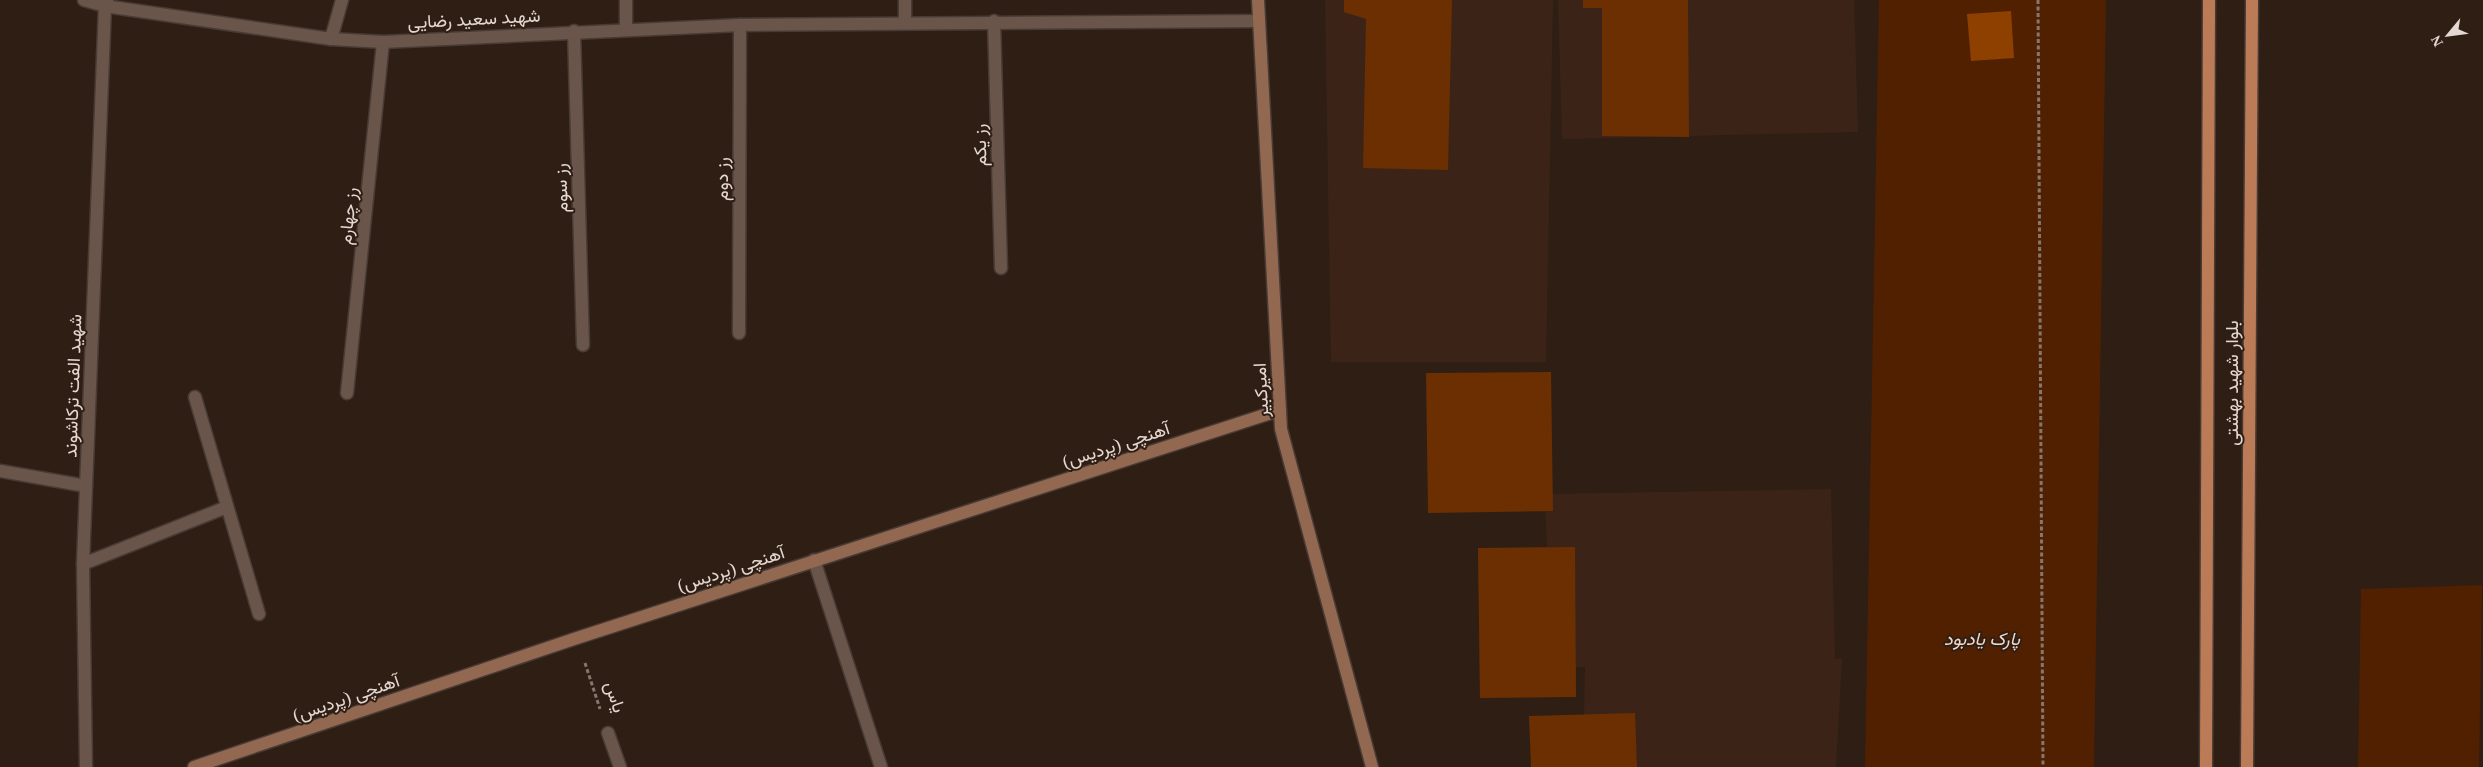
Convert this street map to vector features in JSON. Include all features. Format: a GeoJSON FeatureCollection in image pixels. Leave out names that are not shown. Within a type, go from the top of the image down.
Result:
{"type":"FeatureCollection","features":[{"type":"Feature","properties":{"kind":"main road","name":"بلوار شهید بهشتی"},"geometry":{"type":"LineString","coordinates":[[2206,767],[2209,0]]}},
{"type":"Feature","properties":{"kind":"main road","name":"بلوار شهید بهشتی"},"geometry":{"type":"LineString","coordinates":[[2247,767],[2252,0]]}},
{"type":"Feature","properties":{"kind":"street","name":"شهید سعید رضایی"},"geometry":{"type":"LineString","coordinates":[[84,0],[331,39],[383,42],[574,31],[740,25],[994,21],[1258,21]]}},
{"type":"Feature","properties":{"kind":"street"},"geometry":{"type":"LineString","coordinates":[[331,39],[342,0]]}},
{"type":"Feature","properties":{"kind":"street"},"geometry":{"type":"LineString","coordinates":[[626,0],[626,29]]}},
{"type":"Feature","properties":{"kind":"street"},"geometry":{"type":"LineString","coordinates":[[905,0],[905,22]]}},
{"type":"Feature","properties":{"kind":"street","name":"امیرکبیر"},"geometry":{"type":"LineString","coordinates":[[1258,0],[1281,429],[1372,767]]}},
{"type":"Feature","properties":{"kind":"street","name":"شهید الفت ترکاشوند"},"geometry":{"type":"LineString","coordinates":[[86,767],[83,564],[106,3]]}},
{"type":"Feature","properties":{"kind":"street","name":"رز یکم"},"geometry":{"type":"LineString","coordinates":[[994,21],[1001,268]]}},
{"type":"Feature","properties":{"kind":"street","name":"رز دوم"},"geometry":{"type":"LineString","coordinates":[[739,333],[740,25]]}},
{"type":"Feature","properties":{"kind":"street","name":"رز سوم"},"geometry":{"type":"LineString","coordinates":[[574,31],[584,345]]}},
{"type":"Feature","properties":{"kind":"street","name":"رز چهارم"},"geometry":{"type":"LineString","coordinates":[[347,393],[383,42]]}},
{"type":"Feature","properties":{"kind":"street"},"geometry":{"type":"LineString","coordinates":[[195,397],[259,614]]}},
{"type":"Feature","properties":{"kind":"street","name":"آهنچی (پردیس)"},"geometry":{"type":"LineString","coordinates":[[194,767],[814,560],[1280,410]]}},
{"type":"Feature","properties":{"kind":"street"},"geometry":{"type":"LineString","coordinates":[[0,471],[86,486]]}},
{"type":"Feature","properties":{"kind":"street"},"geometry":{"type":"LineString","coordinates":[[83,564],[227,507]]}},
{"type":"Feature","properties":{"kind":"street"},"geometry":{"type":"LineString","coordinates":[[814,560],[881,767]]}},
{"type":"Feature","properties":{"kind":"street","name":"یاس"},"geometry":{"type":"LineString","coordinates":[[608,733],[620,767]]}},
{"type":"Feature","properties":{"kind":"path"},"geometry":{"type":"LineString","coordinates":[[2038,0],[2043,767]]}},
{"type":"Feature","properties":{"kind":"path","name":"یاس"},"geometry":{"type":"LineString","coordinates":[[577,638],[608,733]]}},
{"type":"Feature","properties":{"kind":"shaded area"},"geometry":{"type":"Polygon","coordinates":[[[1325,0],[1553,0],[1546,362],[1331,362],[1325,0]]]}},
{"type":"Feature","properties":{"kind":"shaded area"},"geometry":{"type":"Polygon","coordinates":[[[1558,0],[1854,0],[1858,132],[1562,139],[1558,0]]]}},
{"type":"Feature","properties":{"kind":"shaded area"},"geometry":{"type":"Polygon","coordinates":[[[2011,11],[2014,58],[1971,61],[1967,14],[2011,11]]]}},
{"type":"Feature","properties":{"kind":"shaded area"},"geometry":{"type":"Polygon","coordinates":[[[1831,489],[1835,659],[1842,659],[1836,767],[1532,767],[1529,716],[1584,717],[1585,667],[1576,667],[1576,697],[1480,698],[1478,548],[1547,547],[1545,494],[1831,489]]]}},
{"type":"Feature","properties":{"kind":"green space","name":"پارک یادبود"},"geometry":{"type":"Polygon","coordinates":[[[1879,0],[2106,0],[2094,767],[1865,767],[1879,0]]]}},
{"type":"Feature","properties":{"kind":"green space"},"geometry":{"type":"Polygon","coordinates":[[[2482,585],[2479,767],[2358,767],[2361,589],[2482,585]]]}},
{"type":"Feature","properties":{"kind":"building"},"geometry":{"type":"Polygon","coordinates":[[[1344,0],[1452,0],[1448,170],[1363,168],[1366,19],[1344,12],[1344,0]]]}},
{"type":"Feature","properties":{"kind":"building"},"geometry":{"type":"Polygon","coordinates":[[[1583,0],[1688,0],[1689,137],[1602,136],[1602,8],[1583,8],[1583,0]]]}},
{"type":"Feature","properties":{"kind":"building"},"geometry":{"type":"Polygon","coordinates":[[[1551,372],[1553,511],[1428,513],[1426,373],[1551,372]]]}},
{"type":"Feature","properties":{"kind":"building"},"geometry":{"type":"Polygon","coordinates":[[[1575,547],[1576,697],[1480,698],[1478,548],[1575,547]]]}},
{"type":"Feature","properties":{"kind":"building"},"geometry":{"type":"Polygon","coordinates":[[[1635,713],[1637,767],[1531,767],[1529,716],[1635,713]]]}}]}
